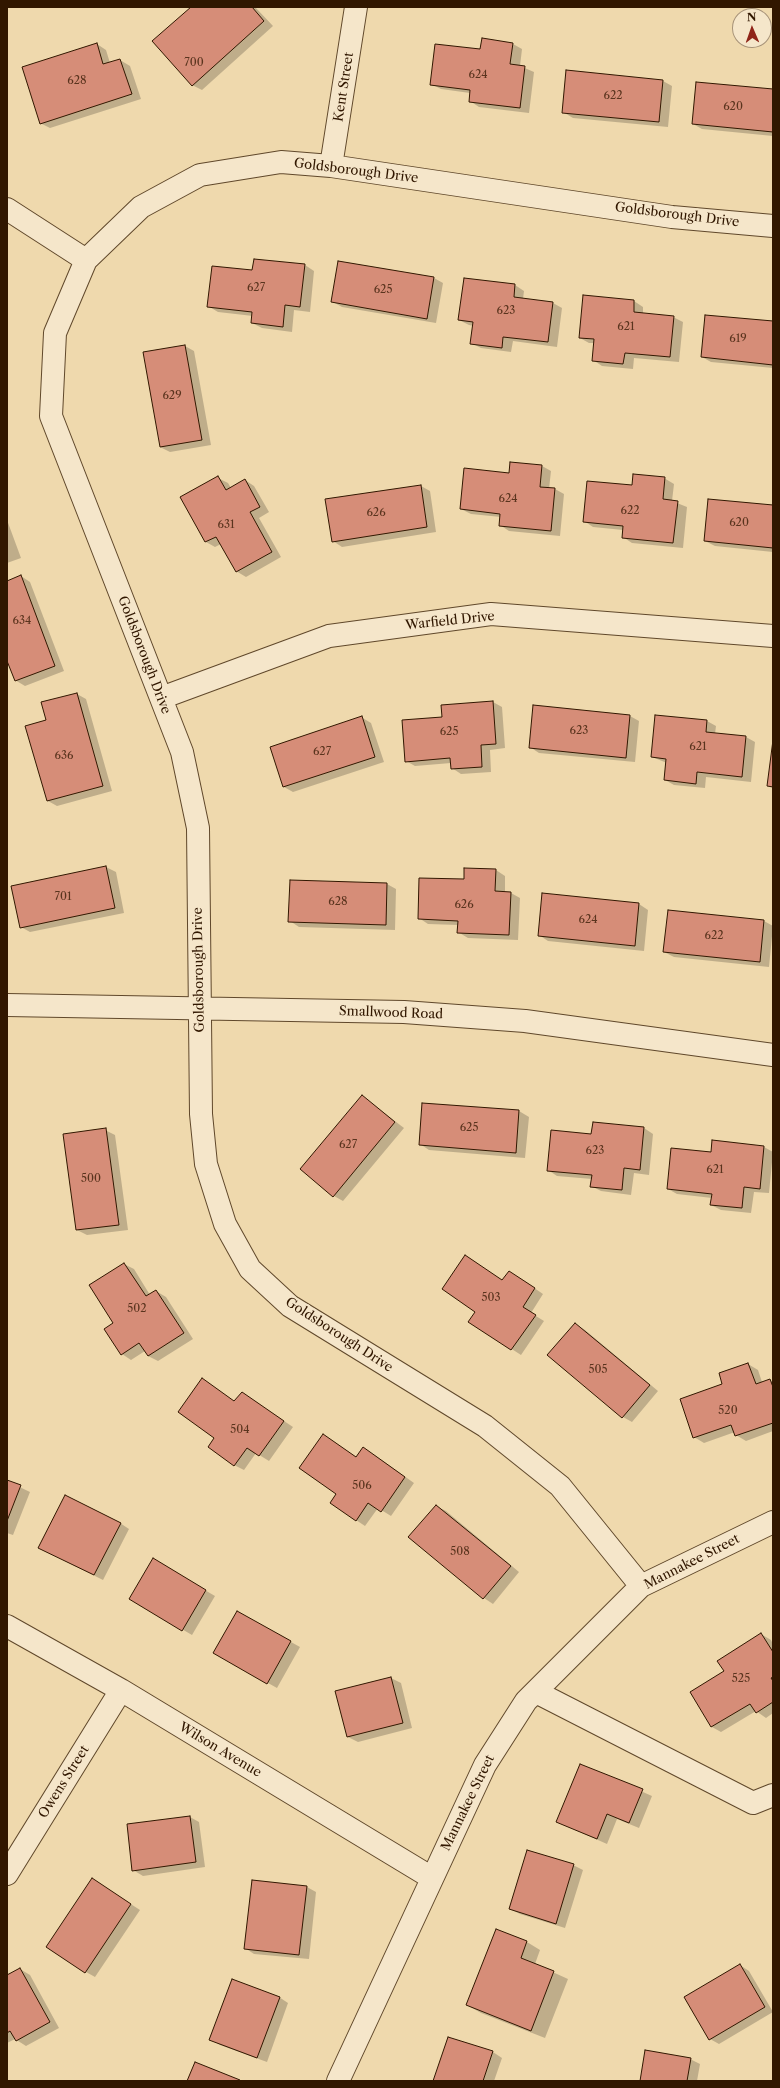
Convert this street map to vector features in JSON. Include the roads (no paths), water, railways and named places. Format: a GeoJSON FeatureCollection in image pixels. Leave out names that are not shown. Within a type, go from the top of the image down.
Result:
{"type":"FeatureCollection","features":[{"type":"Feature","properties":{"kind":"street","name":"Kent Street"},"geometry":{"type":"LineString","coordinates":[[331,166],[356,7]]}},
{"type":"Feature","properties":{"kind":"street","name":"Goldsborough Drive"},"geometry":{"type":"LineString","coordinates":[[641,1586],[560,1486],[485,1426],[290,1306],[250,1269],[225,1224],[206,1164],[201,1114],[198,828],[182,752],[51,416],[55,333],[86,260],[141,207],[200,175],[281,162],[331,166],[672,217],[773,226]]}},
{"type":"Feature","properties":{"kind":"street"},"geometry":{"type":"LineString","coordinates":[[7,208],[86,260]]}},
{"type":"Feature","properties":{"kind":"street","name":"Warfield Drive"},"geometry":{"type":"LineString","coordinates":[[161,698],[329,636],[491,614],[773,636]]}},
{"type":"Feature","properties":{"kind":"street","name":"Smallwood Road"},"geometry":{"type":"LineString","coordinates":[[7,1006],[404,1012],[525,1021],[773,1055]]}},
{"type":"Feature","properties":{"kind":"street","name":"Mannakee Street"},"geometry":{"type":"LineString","coordinates":[[338,2081],[485,1765],[526,1701],[641,1586],[773,1522]]}},
{"type":"Feature","properties":{"kind":"street","name":"Wilson Avenue"},"geometry":{"type":"LineString","coordinates":[[7,1626],[121,1690],[432,1878]]}},
{"type":"Feature","properties":{"kind":"street","name":"Owens Street"},"geometry":{"type":"LineString","coordinates":[[7,1874],[121,1690]]}},
{"type":"Feature","properties":{"kind":"street"},"geometry":{"type":"LineString","coordinates":[[536,1692],[753,1803],[773,1796]]}}]}
